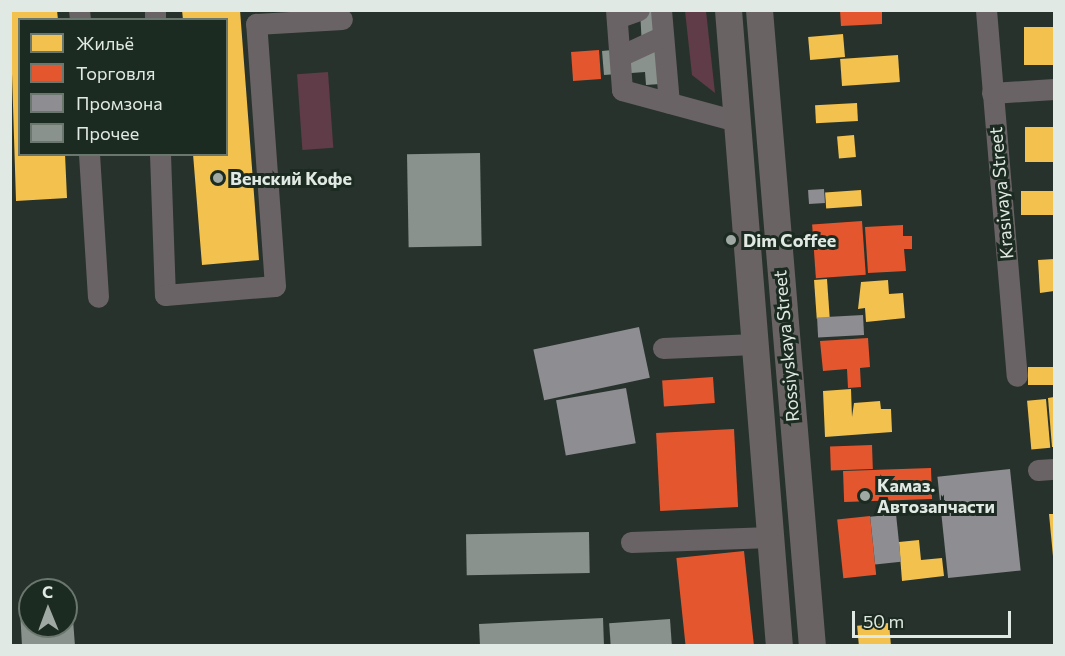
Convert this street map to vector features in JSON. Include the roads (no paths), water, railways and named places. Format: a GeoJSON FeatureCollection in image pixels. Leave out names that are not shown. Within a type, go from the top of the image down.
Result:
{"type":"FeatureCollection","features":[{"type":"Feature","properties":{"kind":"main road","name":"Rossiyskaya Street"},"geometry":{"type":"LineString","coordinates":[[728,10],[779,645]]}},
{"type":"Feature","properties":{"kind":"main road","name":"Rossiyskaya Street"},"geometry":{"type":"LineString","coordinates":[[759,10],[812,645]]}},
{"type":"Feature","properties":{"kind":"street"},"geometry":{"type":"LineString","coordinates":[[639,10],[616,14],[622,90],[736,121]]}},
{"type":"Feature","properties":{"kind":"street"},"geometry":{"type":"LineString","coordinates":[[661,10],[669,103]]}},
{"type":"Feature","properties":{"kind":"street","name":"Krasivaya Street"},"geometry":{"type":"LineString","coordinates":[[986,10],[1017,376]]}},
{"type":"Feature","properties":{"kind":"street"},"geometry":{"type":"LineString","coordinates":[[160,156],[165,295],[275,286],[256,24],[342,19]]}},
{"type":"Feature","properties":{"kind":"street"},"geometry":{"type":"LineString","coordinates":[[620,56],[663,36]]}},
{"type":"Feature","properties":{"kind":"street"},"geometry":{"type":"LineString","coordinates":[[992,93],[1054,88]]}},
{"type":"Feature","properties":{"kind":"street"},"geometry":{"type":"LineString","coordinates":[[89,156],[98,297]]}},
{"type":"Feature","properties":{"kind":"street"},"geometry":{"type":"LineString","coordinates":[[663,348],[754,344]]}},
{"type":"Feature","properties":{"kind":"street"},"geometry":{"type":"LineString","coordinates":[[631,542],[770,537]]}},
{"type":"Feature","properties":{"kind":"place","name":"Венский Кофе"},"geometry":{"type":"Point","coordinates":[218,178]}},
{"type":"Feature","properties":{"kind":"place","name":"Dim Coffee"},"geometry":{"type":"Point","coordinates":[731,240]}},
{"type":"Feature","properties":{"kind":"place","name":"Камаз. Автозапчасти"},"geometry":{"type":"Point","coordinates":[865,496]}}]}
